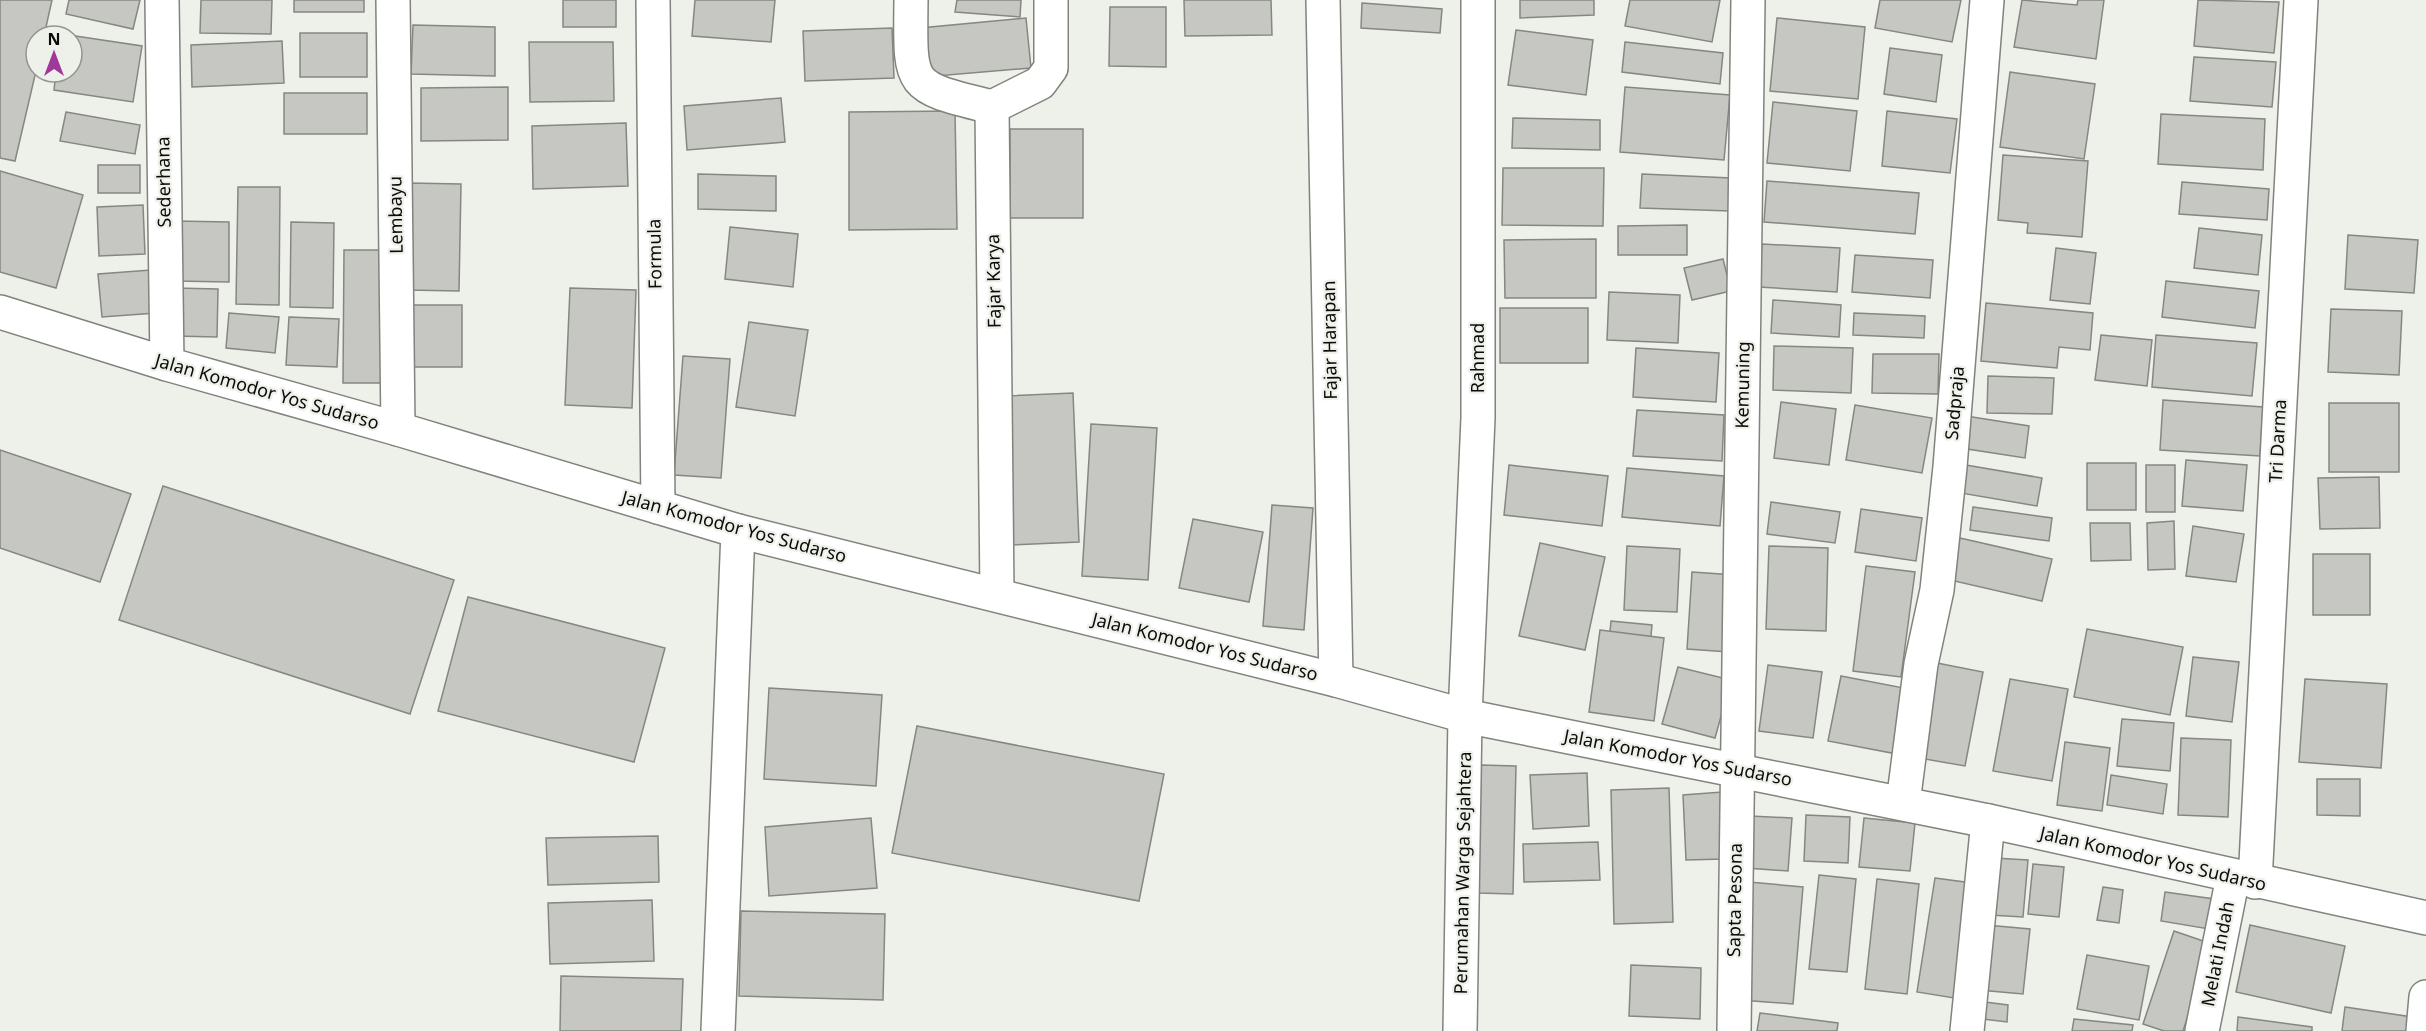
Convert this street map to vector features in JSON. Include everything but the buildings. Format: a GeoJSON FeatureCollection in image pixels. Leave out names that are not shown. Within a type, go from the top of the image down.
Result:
{"type":"FeatureCollection","features":[{"type":"Feature","properties":{"kind":"street","name":"Sederhana"},"geometry":{"type":"LineString","coordinates":[[162,0],[167,364]]}},
{"type":"Feature","properties":{"kind":"street","name":"Lembayu"},"geometry":{"type":"LineString","coordinates":[[393,0],[398,429]]}},
{"type":"Feature","properties":{"kind":"street","name":"Formula"},"geometry":{"type":"LineString","coordinates":[[653,0],[658,507]]}},
{"type":"Feature","properties":{"kind":"street"},"geometry":{"type":"LineString","coordinates":[[911,0],[912,66],[917,79],[926,88],[949,98],[992,107],[1040,83],[1051,68],[1051,0]]}},
{"type":"Feature","properties":{"kind":"street","name":"Fajar Harapan"},"geometry":{"type":"LineString","coordinates":[[1323,0],[1336,680]]}},
{"type":"Feature","properties":{"kind":"street","name":"Rahmad"},"geometry":{"type":"LineString","coordinates":[[1465,716],[1478,418],[1478,0]]}},
{"type":"Feature","properties":{"kind":"street","name":"Kemuning"},"geometry":{"type":"LineString","coordinates":[[1737,770],[1748,0]]}},
{"type":"Feature","properties":{"kind":"street","name":"Sadpraja"},"geometry":{"type":"LineString","coordinates":[[1903,803],[1922,664],[1937,590],[1950,467],[1987,0]]}},
{"type":"Feature","properties":{"kind":"street","name":"Tri Darma"},"geometry":{"type":"LineString","coordinates":[[2244,880],[2301,0]]}},
{"type":"Feature","properties":{"kind":"street","name":"Fajar Karya"},"geometry":{"type":"LineString","coordinates":[[992,107],[997,595]]}},
{"type":"Feature","properties":{"kind":"street","name":"Jalan Komodor Yos Sudarso"},"geometry":{"type":"LineString","coordinates":[[0,312],[167,364],[398,429],[738,531],[1336,680],[1465,716],[1903,803],[2244,880],[2426,918]]}},
{"type":"Feature","properties":{"kind":"street"},"geometry":{"type":"LineString","coordinates":[[718,1031],[738,531]]}},
{"type":"Feature","properties":{"kind":"street","name":"Perumahan Warga Sejahtera"},"geometry":{"type":"LineString","coordinates":[[1460,1031],[1465,716]]}},
{"type":"Feature","properties":{"kind":"street","name":"Sapta Pesona"},"geometry":{"type":"LineString","coordinates":[[1734,1031],[1737,770]]}},
{"type":"Feature","properties":{"kind":"street"},"geometry":{"type":"LineString","coordinates":[[1967,1031],[1988,821]]}},
{"type":"Feature","properties":{"kind":"street","name":"Melati Indah"},"geometry":{"type":"LineString","coordinates":[[2202,1031],[2244,880]]}},
{"type":"Feature","properties":{"kind":"street"},"geometry":{"type":"LineString","coordinates":[[2423,1031],[2426,997]]}}]}
